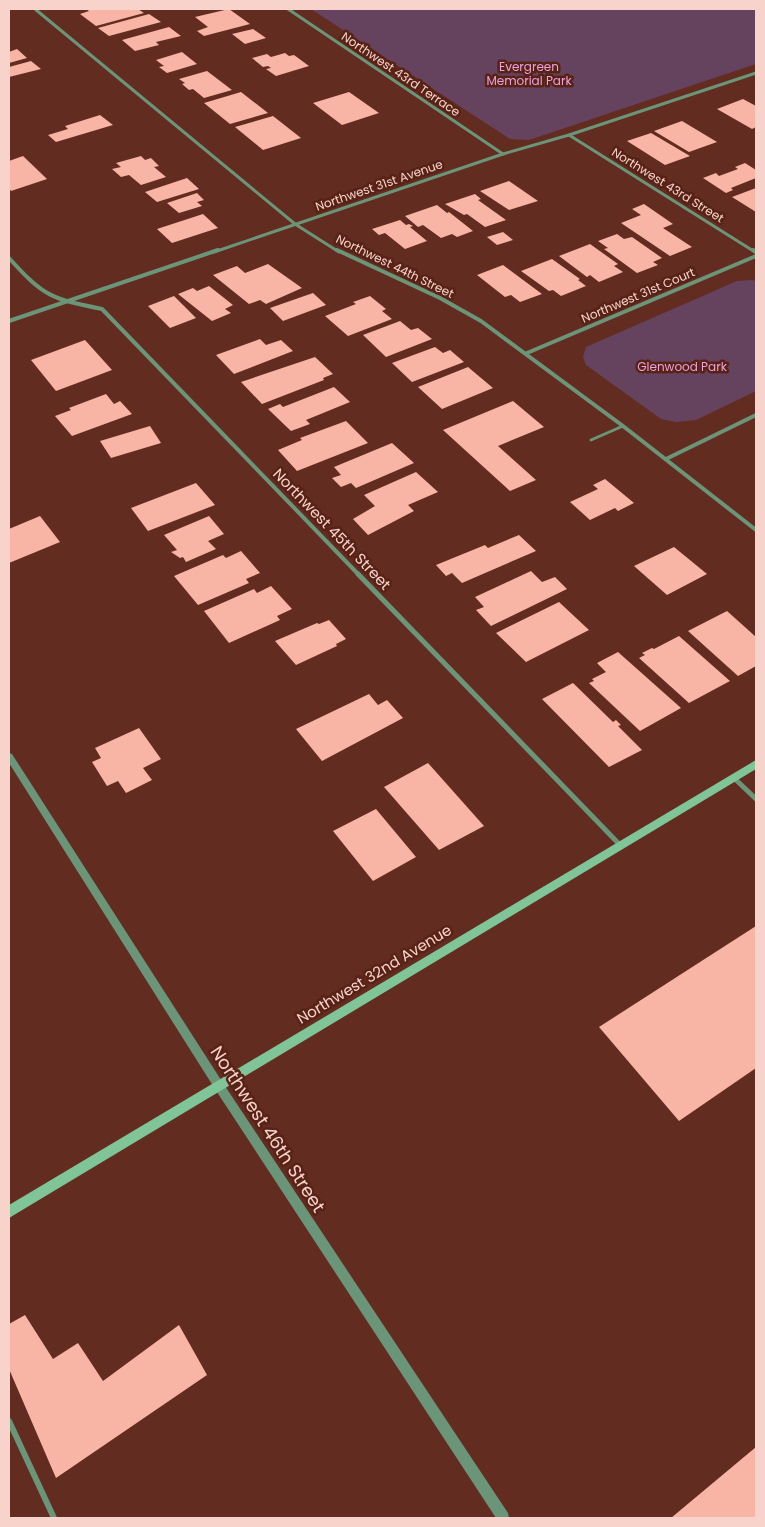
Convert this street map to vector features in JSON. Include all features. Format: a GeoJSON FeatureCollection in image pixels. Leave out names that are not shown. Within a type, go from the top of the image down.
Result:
{"type":"FeatureCollection","features":[{"type":"Feature","properties":{"kind":"main road","name":"Northwest 32nd Avenue"},"geometry":{"type":"LineString","coordinates":[[9,1212],[756,764]]}},
{"type":"Feature","properties":{"kind":"street","name":"Northwest 44th Street"},"geometry":{"type":"LineString","coordinates":[[34,9],[295,224],[340,252],[440,298],[481,321],[527,353],[756,530]]}},
{"type":"Feature","properties":{"kind":"street","name":"Northwest 43rd Terrace"},"geometry":{"type":"LineString","coordinates":[[288,9],[503,154]]}},
{"type":"Feature","properties":{"kind":"street","name":"Northwest 31st Avenue"},"geometry":{"type":"LineString","coordinates":[[9,321],[503,154],[569,135],[756,73]]}},
{"type":"Feature","properties":{"kind":"street","name":"Northwest 43rd Street"},"geometry":{"type":"LineString","coordinates":[[569,135],[756,254]]}},
{"type":"Feature","properties":{"kind":"street","name":"Northwest 31st Court"},"geometry":{"type":"LineString","coordinates":[[527,353],[756,254]]}},
{"type":"Feature","properties":{"kind":"street","name":"Northwest 45th Street"},"geometry":{"type":"LineString","coordinates":[[9,258],[33,285],[46,294],[67,301],[102,308],[621,846]]}},
{"type":"Feature","properties":{"kind":"street"},"geometry":{"type":"LineString","coordinates":[[666,459],[756,415]]}},
{"type":"Feature","properties":{"kind":"street","name":"Northwest 46th Street"},"geometry":{"type":"LineString","coordinates":[[9,756],[219,1086],[503,1518]]}},
{"type":"Feature","properties":{"kind":"street"},"geometry":{"type":"LineString","coordinates":[[734,778],[756,799]]}},
{"type":"Feature","properties":{"kind":"street"},"geometry":{"type":"LineString","coordinates":[[9,1421],[54,1518]]}},
{"type":"Feature","properties":{"kind":"lane"},"geometry":{"type":"LineString","coordinates":[[591,440],[623,426]]}},
{"type":"Feature","properties":{"kind":"green space","name":"Evergreen Memorial Park"},"geometry":{"type":"Polygon","coordinates":[[[311,9],[756,9],[756,64],[529,140],[510,139],[311,9]]]}},
{"type":"Feature","properties":{"kind":"green space","name":"Glenwood Park"},"geometry":{"type":"Polygon","coordinates":[[[737,281],[756,281],[756,391],[696,420],[676,422],[661,419],[586,365],[583,357],[586,347],[737,281]]]}},
{"type":"Feature","properties":{"kind":"building"},"geometry":{"type":"Polygon","coordinates":[[[86,9],[138,9],[144,13],[96,26],[80,14],[89,11],[86,9]]]}},
{"type":"Feature","properties":{"kind":"building"},"geometry":{"type":"Polygon","coordinates":[[[229,9],[250,24],[204,36],[197,31],[208,27],[195,17],[229,9]]]}},
{"type":"Feature","properties":{"kind":"building"},"geometry":{"type":"Polygon","coordinates":[[[149,14],[161,22],[109,36],[98,28],[149,14]]]}},
{"type":"Feature","properties":{"kind":"building"},"geometry":{"type":"Polygon","coordinates":[[[169,27],[181,36],[156,42],[159,45],[135,51],[122,40],[169,27]]]}},
{"type":"Feature","properties":{"kind":"building"},"geometry":{"type":"Polygon","coordinates":[[[253,29],[266,38],[245,44],[232,34],[253,29]]]}},
{"type":"Feature","properties":{"kind":"building"},"geometry":{"type":"Polygon","coordinates":[[[17,49],[27,58],[9,63],[9,52],[17,49]]]}},
{"type":"Feature","properties":{"kind":"building"},"geometry":{"type":"Polygon","coordinates":[[[182,52],[197,64],[167,73],[159,67],[164,66],[156,60],[182,52]]]}},
{"type":"Feature","properties":{"kind":"building"},"geometry":{"type":"Polygon","coordinates":[[[285,53],[289,56],[294,55],[309,66],[276,76],[266,69],[271,68],[268,66],[263,67],[252,58],[267,54],[271,57],[285,53]]]}},
{"type":"Feature","properties":{"kind":"building"},"geometry":{"type":"Polygon","coordinates":[[[31,61],[41,69],[9,77],[9,67],[31,61]]]}},
{"type":"Feature","properties":{"kind":"building"},"geometry":{"type":"Polygon","coordinates":[[[207,71],[232,90],[204,98],[193,89],[189,90],[182,84],[185,83],[179,79],[207,71]]]}},
{"type":"Feature","properties":{"kind":"building"},"geometry":{"type":"Polygon","coordinates":[[[241,92],[268,113],[230,124],[204,103],[241,92]]]}},
{"type":"Feature","properties":{"kind":"building"},"geometry":{"type":"Polygon","coordinates":[[[349,92],[379,113],[342,125],[313,103],[349,92]]]}},
{"type":"Feature","properties":{"kind":"building"},"geometry":{"type":"Polygon","coordinates":[[[743,99],[756,106],[756,127],[752,129],[717,109],[743,99]]]}},
{"type":"Feature","properties":{"kind":"building"},"geometry":{"type":"Polygon","coordinates":[[[100,115],[113,125],[56,142],[48,135],[68,129],[65,126],[100,115]]]}},
{"type":"Feature","properties":{"kind":"building"},"geometry":{"type":"Polygon","coordinates":[[[273,116],[301,138],[263,150],[235,127],[273,116]]]}},
{"type":"Feature","properties":{"kind":"building"},"geometry":{"type":"Polygon","coordinates":[[[682,121],[717,142],[689,152],[654,131],[682,121]]]}},
{"type":"Feature","properties":{"kind":"building"},"geometry":{"type":"Polygon","coordinates":[[[651,133],[690,156],[665,165],[627,141],[651,133]]]}},
{"type":"Feature","properties":{"kind":"building"},"geometry":{"type":"Polygon","coordinates":[[[23,156],[47,179],[11,191],[9,188],[9,161],[23,156]]]}},
{"type":"Feature","properties":{"kind":"building"},"geometry":{"type":"Polygon","coordinates":[[[141,156],[145,160],[151,158],[159,166],[154,167],[166,177],[141,185],[129,175],[121,177],[112,169],[121,167],[116,163],[141,156]]]}},
{"type":"Feature","properties":{"kind":"building"},"geometry":{"type":"Polygon","coordinates":[[[745,163],[756,170],[756,178],[731,188],[733,190],[726,193],[703,178],[716,173],[719,176],[738,169],[735,167],[745,163]]]}},
{"type":"Feature","properties":{"kind":"building"},"geometry":{"type":"Polygon","coordinates":[[[187,178],[199,189],[157,202],[145,192],[187,178]]]}},
{"type":"Feature","properties":{"kind":"building"},"geometry":{"type":"Polygon","coordinates":[[[509,181],[538,201],[509,210],[480,191],[509,181]]]}},
{"type":"Feature","properties":{"kind":"building"},"geometry":{"type":"Polygon","coordinates":[[[756,188],[756,212],[732,197],[756,188]]]}},
{"type":"Feature","properties":{"kind":"building"},"geometry":{"type":"Polygon","coordinates":[[[197,193],[204,200],[197,202],[202,206],[179,213],[167,203],[197,193]]]}},
{"type":"Feature","properties":{"kind":"building"},"geometry":{"type":"Polygon","coordinates":[[[475,194],[481,199],[478,200],[506,220],[485,227],[467,214],[464,215],[445,204],[475,194]]]}},
{"type":"Feature","properties":{"kind":"building"},"geometry":{"type":"Polygon","coordinates":[[[644,204],[673,224],[663,228],[692,247],[670,256],[621,223],[641,215],[632,209],[644,204]]]}},
{"type":"Feature","properties":{"kind":"building"},"geometry":{"type":"Polygon","coordinates":[[[437,205],[473,231],[457,237],[452,234],[441,238],[423,225],[418,227],[405,216],[437,205]]]}},
{"type":"Feature","properties":{"kind":"building"},"geometry":{"type":"Polygon","coordinates":[[[203,214],[218,228],[172,243],[157,229],[203,214]]]}},
{"type":"Feature","properties":{"kind":"building"},"geometry":{"type":"Polygon","coordinates":[[[400,220],[406,225],[413,226],[410,227],[427,241],[405,249],[385,233],[379,235],[372,229],[400,220]]]}},
{"type":"Feature","properties":{"kind":"building"},"geometry":{"type":"Polygon","coordinates":[[[503,232],[513,240],[497,245],[487,237],[503,232]]]}},
{"type":"Feature","properties":{"kind":"building"},"geometry":{"type":"Polygon","coordinates":[[[617,234],[624,239],[632,237],[662,258],[653,262],[658,265],[637,273],[604,249],[608,248],[598,241],[617,234]]]}},
{"type":"Feature","properties":{"kind":"building"},"geometry":{"type":"Polygon","coordinates":[[[590,244],[618,264],[614,266],[623,272],[599,282],[590,275],[587,277],[559,256],[590,244]]]}},
{"type":"Feature","properties":{"kind":"building"},"geometry":{"type":"Polygon","coordinates":[[[552,259],[580,279],[578,280],[586,286],[561,296],[553,290],[549,291],[521,271],[552,259]]]}},
{"type":"Feature","properties":{"kind":"building"},"geometry":{"type":"Polygon","coordinates":[[[268,264],[302,288],[266,304],[260,300],[249,304],[213,275],[237,266],[245,273],[268,264]]]}},
{"type":"Feature","properties":{"kind":"building"},"geometry":{"type":"Polygon","coordinates":[[[503,265],[542,294],[520,302],[511,295],[505,297],[477,275],[503,265]]]}},
{"type":"Feature","properties":{"kind":"building"},"geometry":{"type":"Polygon","coordinates":[[[209,286],[233,305],[225,309],[231,313],[212,321],[178,294],[193,288],[197,291],[209,286]]]}},
{"type":"Feature","properties":{"kind":"building"},"geometry":{"type":"Polygon","coordinates":[[[313,293],[326,305],[283,321],[270,308],[313,293]]]}},
{"type":"Feature","properties":{"kind":"building"},"geometry":{"type":"Polygon","coordinates":[[[174,296],[196,318],[170,328],[148,306],[174,296]]]}},
{"type":"Feature","properties":{"kind":"building"},"geometry":{"type":"Polygon","coordinates":[[[370,296],[386,309],[382,311],[392,319],[348,336],[325,316],[356,304],[353,302],[370,296]]]}},
{"type":"Feature","properties":{"kind":"building"},"geometry":{"type":"Polygon","coordinates":[[[400,321],[411,330],[418,328],[432,339],[386,357],[363,335],[400,321]]]}},
{"type":"Feature","properties":{"kind":"building"},"geometry":{"type":"Polygon","coordinates":[[[260,339],[266,345],[281,340],[293,351],[234,374],[216,355],[260,339]]]}},
{"type":"Feature","properties":{"kind":"building"},"geometry":{"type":"Polygon","coordinates":[[[85,340],[112,370],[56,391],[31,360],[85,340]]]}},
{"type":"Feature","properties":{"kind":"building"},"geometry":{"type":"Polygon","coordinates":[[[435,347],[443,353],[450,350],[464,362],[412,382],[392,363],[435,347]]]}},
{"type":"Feature","properties":{"kind":"building"},"geometry":{"type":"Polygon","coordinates":[[[315,357],[333,374],[323,378],[324,380],[262,404],[241,382],[315,357]]]}},
{"type":"Feature","properties":{"kind":"building"},"geometry":{"type":"Polygon","coordinates":[[[468,367],[493,388],[442,409],[418,387],[468,367]]]}},
{"type":"Feature","properties":{"kind":"building"},"geometry":{"type":"Polygon","coordinates":[[[334,387],[350,402],[306,420],[310,424],[291,431],[268,409],[280,404],[283,407],[334,387]]]}},
{"type":"Feature","properties":{"kind":"building"},"geometry":{"type":"Polygon","coordinates":[[[106,394],[114,404],[120,401],[132,414],[72,436],[55,416],[71,410],[69,408],[106,394]]]}},
{"type":"Feature","properties":{"kind":"building"},"geometry":{"type":"Polygon","coordinates":[[[513,401],[544,427],[498,446],[536,480],[510,491],[443,430],[513,401]]]}},
{"type":"Feature","properties":{"kind":"building"},"geometry":{"type":"Polygon","coordinates":[[[346,421],[368,443],[297,471],[278,450],[302,440],[300,438],[346,421]]]}},
{"type":"Feature","properties":{"kind":"building"},"geometry":{"type":"Polygon","coordinates":[[[150,426],[161,443],[111,458],[100,441],[150,426]]]}},
{"type":"Feature","properties":{"kind":"building"},"geometry":{"type":"Polygon","coordinates":[[[392,443],[414,463],[356,488],[351,483],[341,487],[332,478],[341,475],[334,467],[392,443]]]}},
{"type":"Feature","properties":{"kind":"building"},"geometry":{"type":"Polygon","coordinates":[[[416,472],[438,492],[408,505],[414,511],[368,535],[353,519],[375,506],[364,495],[416,472]]]}},
{"type":"Feature","properties":{"kind":"building"},"geometry":{"type":"Polygon","coordinates":[[[605,479],[634,503],[618,511],[615,508],[590,520],[570,502],[598,489],[593,485],[605,479]]]}},
{"type":"Feature","properties":{"kind":"building"},"geometry":{"type":"Polygon","coordinates":[[[196,483],[215,505],[148,531],[131,508],[196,483]]]}},
{"type":"Feature","properties":{"kind":"building"},"geometry":{"type":"Polygon","coordinates":[[[40,516],[60,542],[9,563],[9,529],[40,516]]]}},
{"type":"Feature","properties":{"kind":"building"},"geometry":{"type":"Polygon","coordinates":[[[209,516],[224,534],[208,541],[216,549],[186,562],[183,557],[180,558],[171,552],[177,550],[164,535],[209,516]]]}},
{"type":"Feature","properties":{"kind":"building"},"geometry":{"type":"Polygon","coordinates":[[[519,535],[536,551],[462,583],[452,573],[446,576],[436,565],[485,545],[488,548],[519,535]]]}},
{"type":"Feature","properties":{"kind":"building"},"geometry":{"type":"Polygon","coordinates":[[[674,547],[707,574],[667,595],[634,566],[674,547]]]}},
{"type":"Feature","properties":{"kind":"building"},"geometry":{"type":"Polygon","coordinates":[[[241,551],[260,573],[246,579],[249,583],[198,605],[174,576],[223,555],[226,558],[241,551]]]}},
{"type":"Feature","properties":{"kind":"building"},"geometry":{"type":"Polygon","coordinates":[[[531,571],[542,582],[555,577],[567,589],[491,626],[476,610],[484,607],[475,597],[531,571]]]}},
{"type":"Feature","properties":{"kind":"building"},"geometry":{"type":"Polygon","coordinates":[[[271,586],[292,609],[277,616],[280,620],[229,643],[204,611],[254,589],[257,593],[271,586]]]}},
{"type":"Feature","properties":{"kind":"building"},"geometry":{"type":"Polygon","coordinates":[[[559,602],[589,630],[526,662],[496,633],[559,602]]]}},
{"type":"Feature","properties":{"kind":"building"},"geometry":{"type":"Polygon","coordinates":[[[727,611],[756,637],[756,666],[738,676],[688,631],[727,611]]]}},
{"type":"Feature","properties":{"kind":"building"},"geometry":{"type":"Polygon","coordinates":[[[329,620],[346,639],[336,644],[337,646],[296,665],[275,641],[317,623],[329,620]]]}},
{"type":"Feature","properties":{"kind":"building"},"geometry":{"type":"Polygon","coordinates":[[[679,636],[730,681],[689,703],[639,658],[645,655],[642,653],[679,636]]]}},
{"type":"Feature","properties":{"kind":"building"},"geometry":{"type":"Polygon","coordinates":[[[618,652],[681,708],[640,731],[589,683],[594,681],[592,679],[606,672],[597,663],[618,652]]]}},
{"type":"Feature","properties":{"kind":"building"},"geometry":{"type":"Polygon","coordinates":[[[573,683],[613,722],[616,720],[621,725],[618,726],[642,750],[609,767],[542,699],[573,683]]]}},
{"type":"Feature","properties":{"kind":"building"},"geometry":{"type":"Polygon","coordinates":[[[369,694],[378,705],[387,700],[403,718],[322,761],[296,729],[369,694]]]}},
{"type":"Feature","properties":{"kind":"building"},"geometry":{"type":"Polygon","coordinates":[[[139,728],[161,759],[143,768],[152,780],[126,793],[118,781],[107,786],[92,762],[101,758],[95,748],[139,728]]]}},
{"type":"Feature","properties":{"kind":"building"},"geometry":{"type":"Polygon","coordinates":[[[428,763],[484,826],[439,850],[384,787],[428,763]]]}},
{"type":"Feature","properties":{"kind":"building"},"geometry":{"type":"Polygon","coordinates":[[[376,809],[416,857],[373,881],[333,831],[376,809]]]}},
{"type":"Feature","properties":{"kind":"building"},"geometry":{"type":"Polygon","coordinates":[[[756,926],[756,1068],[679,1121],[599,1027],[756,926]]]}},
{"type":"Feature","properties":{"kind":"building"},"geometry":{"type":"Polygon","coordinates":[[[25,1315],[53,1359],[78,1343],[103,1381],[179,1325],[207,1375],[56,1478],[9,1369],[9,1324],[25,1315]]]}},
{"type":"Feature","properties":{"kind":"building"},"geometry":{"type":"Polygon","coordinates":[[[756,1447],[756,1518],[671,1518],[756,1447]]]}}]}
